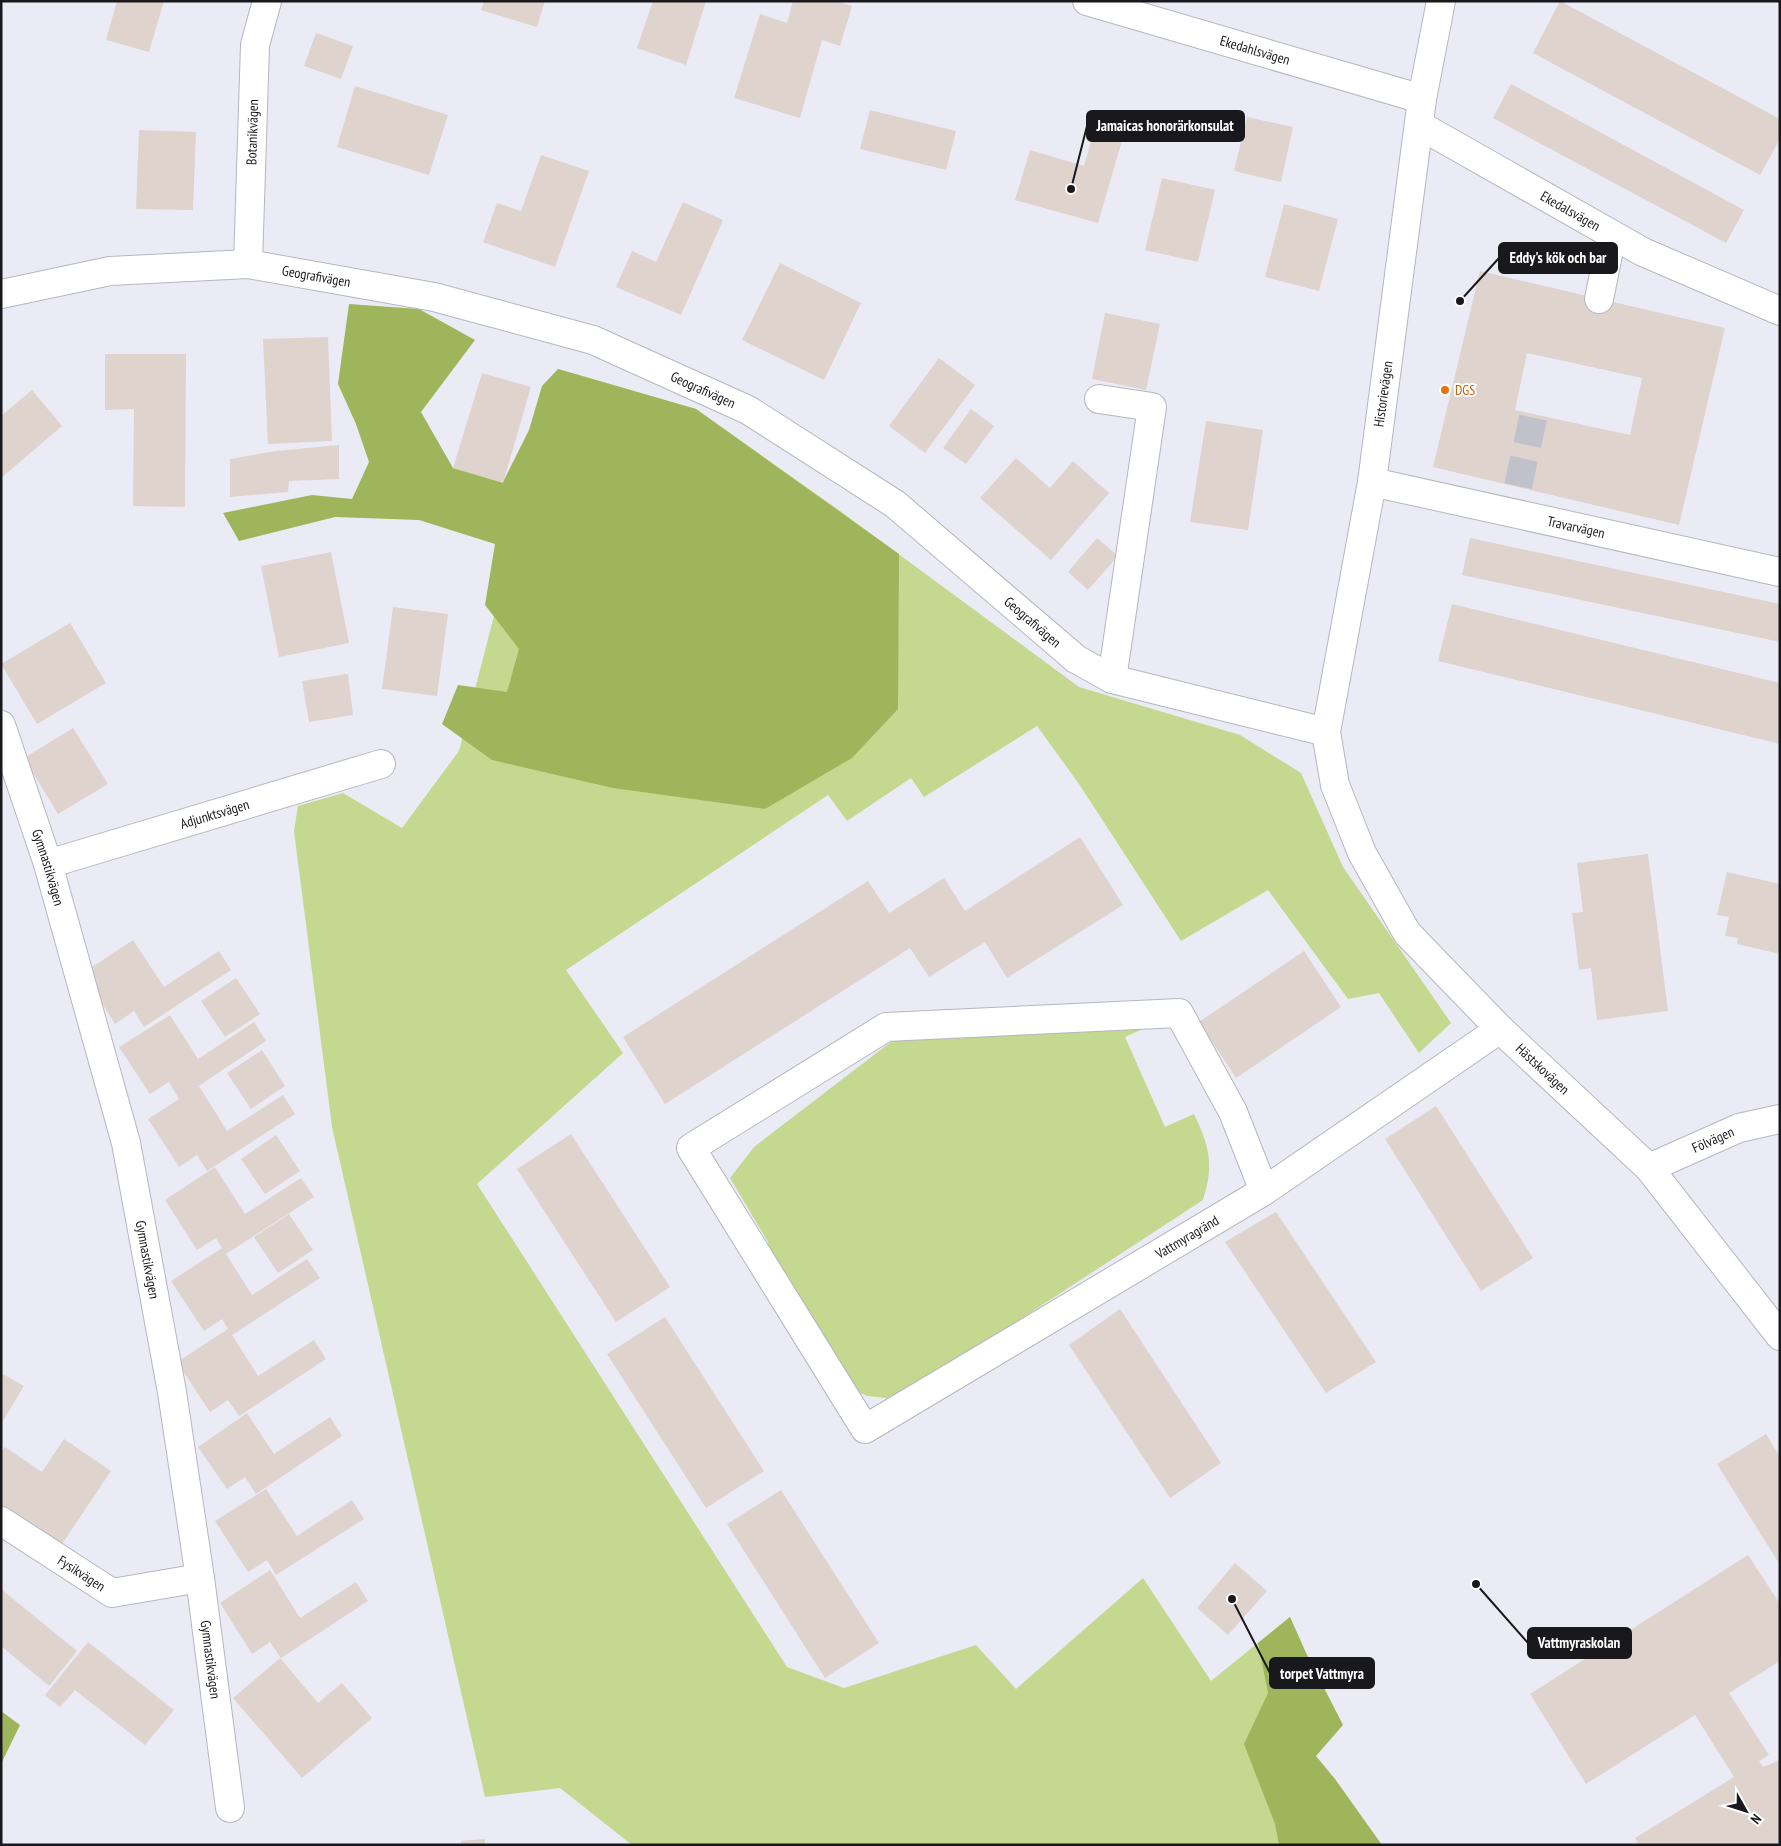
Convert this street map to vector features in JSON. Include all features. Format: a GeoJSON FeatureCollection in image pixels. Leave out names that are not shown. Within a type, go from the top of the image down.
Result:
{"type":"FeatureCollection","features":[{"type":"Feature","properties":{"kind":"street","name":"Botanikvägen"},"geometry":{"type":"LineString","coordinates":[[248,264],[255,45],[268,1]]}},
{"type":"Feature","properties":{"kind":"street","name":"Ekedahlsvägen"},"geometry":{"type":"LineString","coordinates":[[1087,1],[1422,99]]}},
{"type":"Feature","properties":{"kind":"street","name":"Historievägen"},"geometry":{"type":"LineString","coordinates":[[1335,785],[1326,732],[1372,482],[1422,99],[1441,1]]}},
{"type":"Feature","properties":{"kind":"street","name":"Ekedalsvägen"},"geometry":{"type":"LineString","coordinates":[[1419,125],[1643,252],[1780,310]]}},
{"type":"Feature","properties":{"kind":"street"},"geometry":{"type":"LineString","coordinates":[[1598,299],[1612,235]]}},
{"type":"Feature","properties":{"kind":"street","name":"Geografivägen"},"geometry":{"type":"LineString","coordinates":[[1,294],[110,272],[248,264],[434,297],[593,340],[748,410],[895,504],[1076,659],[1112,679],[1326,732]]}},
{"type":"Feature","properties":{"kind":"street"},"geometry":{"type":"LineString","coordinates":[[1099,399],[1152,407],[1112,679]]}},
{"type":"Feature","properties":{"kind":"street","name":"Travarvägen"},"geometry":{"type":"LineString","coordinates":[[1372,482],[1780,572]]}},
{"type":"Feature","properties":{"kind":"street","name":"Gymnastikvägen"},"geometry":{"type":"LineString","coordinates":[[1,725],[48,864],[126,1143],[172,1392],[200,1578],[230,1808]]}},
{"type":"Feature","properties":{"kind":"street","name":"Adjunktsvägen"},"geometry":{"type":"LineString","coordinates":[[48,864],[380,764]]}},
{"type":"Feature","properties":{"kind":"street","name":"Hästskovägen"},"geometry":{"type":"LineString","coordinates":[[1335,785],[1362,853],[1407,933],[1500,1029],[1650,1168],[1780,1336]]}},
{"type":"Feature","properties":{"kind":"street","name":"Vattmyragränd"},"geometry":{"type":"LineString","coordinates":[[1264,1191],[1233,1112],[1179,1013],[886,1027],[691,1148],[864,1429],[1264,1191],[1500,1029]]}},
{"type":"Feature","properties":{"kind":"street","name":"Fölvägen"},"geometry":{"type":"LineString","coordinates":[[1650,1168],[1739,1128],[1780,1119]]}},
{"type":"Feature","properties":{"kind":"street","name":"Fysikvägen"},"geometry":{"type":"LineString","coordinates":[[1,1521],[112,1593],[200,1578]]}},
{"type":"Feature","properties":{"kind":"green space"},"geometry":{"type":"Polygon","coordinates":[[[349,304],[419,309],[475,340],[421,412],[453,468],[503,482],[529,430],[542,386],[558,369],[696,409],[899,554],[898,709],[852,758],[765,809],[613,788],[492,760],[442,724],[458,685],[507,692],[519,649],[485,605],[495,544],[419,520],[335,517],[239,541],[223,513],[312,495],[352,499],[369,462],[356,424],[338,384],[349,304]]]}},
{"type":"Feature","properties":{"kind":"green space"},"geometry":{"type":"Polygon","coordinates":[[[558,369],[696,409],[836,508],[1079,687],[1240,735],[1301,773],[1343,867],[1451,1023],[1419,1053],[1379,993],[1348,999],[1268,890],[1181,941],[1079,784],[1037,726],[924,797],[911,778],[847,821],[828,795],[566,970],[623,1053],[477,1184],[787,1667],[844,1688],[976,1645],[1016,1689],[1143,1578],[1211,1681],[1290,1617],[1343,1725],[1294,1741],[1364,1845],[632,1845],[560,1788],[485,1797],[332,1127],[294,831],[298,806],[343,793],[402,828],[459,751],[558,369]]]}},
{"type":"Feature","properties":{"kind":"green space"},"geometry":{"type":"Polygon","coordinates":[[[1154,1024],[1125,1037],[1165,1127],[1194,1114],[1204,1136],[1209,1156],[1208,1176],[1203,1200],[915,1388],[887,1398],[867,1396],[842,1384],[768,1255],[768,1242],[730,1178],[754,1147],[900,1035],[1154,1024]]]}},
{"type":"Feature","properties":{"kind":"green space"},"geometry":{"type":"Polygon","coordinates":[[[1290,1617],[1343,1725],[1316,1756],[1335,1779],[1382,1845],[1279,1845],[1275,1824],[1244,1744],[1268,1693],[1258,1643],[1290,1617]]]}},
{"type":"Feature","properties":{"kind":"green space"},"geometry":{"type":"Polygon","coordinates":[[[1,1711],[20,1725],[1,1764],[1,1711]]]}},
{"type":"Feature","properties":{"kind":"building"},"geometry":{"type":"Polygon","coordinates":[[[117,1],[164,1],[149,52],[106,40],[117,1]]]}},
{"type":"Feature","properties":{"kind":"building"},"geometry":{"type":"Polygon","coordinates":[[[484,1],[545,1],[537,27],[481,10],[484,1]]]}},
{"type":"Feature","properties":{"kind":"building"},"geometry":{"type":"Polygon","coordinates":[[[653,1],[706,1],[686,65],[637,48],[653,1]]]}},
{"type":"Feature","properties":{"kind":"building"},"geometry":{"type":"Polygon","coordinates":[[[793,1],[836,1],[852,6],[840,46],[822,40],[800,118],[734,98],[760,14],[787,23],[793,1]]]}},
{"type":"Feature","properties":{"kind":"building"},"geometry":{"type":"Polygon","coordinates":[[[1560,1],[1780,119],[1780,139],[1760,175],[1533,53],[1560,1]]]}},
{"type":"Feature","properties":{"kind":"building"},"geometry":{"type":"Polygon","coordinates":[[[316,33],[353,46],[341,79],[304,66],[316,33]]]}},
{"type":"Feature","properties":{"kind":"building"},"geometry":{"type":"Polygon","coordinates":[[[1511,84],[1744,210],[1726,243],[1493,118],[1511,84]]]}},
{"type":"Feature","properties":{"kind":"building"},"geometry":{"type":"Polygon","coordinates":[[[355,86],[448,115],[429,175],[337,147],[355,86]]]}},
{"type":"Feature","properties":{"kind":"building"},"geometry":{"type":"Polygon","coordinates":[[[870,110],[956,131],[946,170],[860,149],[870,110]]]}},
{"type":"Feature","properties":{"kind":"building"},"geometry":{"type":"Polygon","coordinates":[[[1247,117],[1293,127],[1281,182],[1234,171],[1247,117]]]}},
{"type":"Feature","properties":{"kind":"building"},"geometry":{"type":"Polygon","coordinates":[[[1096,125],[1124,134],[1098,223],[1015,200],[1030,150],[1084,166],[1096,125]]]}},
{"type":"Feature","properties":{"kind":"building"},"geometry":{"type":"Polygon","coordinates":[[[139,130],[196,132],[193,210],[136,209],[139,130]]]}},
{"type":"Feature","properties":{"kind":"building"},"geometry":{"type":"Polygon","coordinates":[[[541,155],[589,171],[555,267],[483,242],[497,203],[521,211],[541,155]]]}},
{"type":"Feature","properties":{"kind":"building"},"geometry":{"type":"Polygon","coordinates":[[[1162,178],[1215,190],[1198,262],[1145,250],[1162,178]]]}},
{"type":"Feature","properties":{"kind":"building"},"geometry":{"type":"Polygon","coordinates":[[[683,202],[723,220],[681,315],[616,287],[632,251],[656,262],[683,202]]]}},
{"type":"Feature","properties":{"kind":"building"},"geometry":{"type":"Polygon","coordinates":[[[1284,204],[1338,219],[1319,291],[1265,277],[1284,204]]]}},
{"type":"Feature","properties":{"kind":"building"},"geometry":{"type":"Polygon","coordinates":[[[780,263],[861,303],[824,380],[742,340],[780,263]]]}},
{"type":"Feature","properties":{"kind":"building"},"geometry":{"type":"Polygon","coordinates":[[[1480,271],[1725,328],[1679,525],[1433,467],[1480,271]],[[1527,353],[1515,410],[1630,435],[1642,378],[1527,353]]]}},
{"type":"Feature","properties":{"kind":"building"},"geometry":{"type":"Polygon","coordinates":[[[1105,313],[1160,324],[1146,390],[1092,379],[1105,313]]]}},
{"type":"Feature","properties":{"kind":"building"},"geometry":{"type":"Polygon","coordinates":[[[328,337],[332,441],[268,444],[263,339],[328,337]]]}},
{"type":"Feature","properties":{"kind":"building"},"geometry":{"type":"Polygon","coordinates":[[[105,354],[186,354],[185,507],[133,506],[134,409],[105,410],[105,354]]]}},
{"type":"Feature","properties":{"kind":"building"},"geometry":{"type":"Polygon","coordinates":[[[939,358],[975,385],[925,453],[889,426],[939,358]]]}},
{"type":"Feature","properties":{"kind":"building"},"geometry":{"type":"Polygon","coordinates":[[[482,373],[531,387],[503,483],[453,468],[482,373]]]}},
{"type":"Feature","properties":{"kind":"building"},"geometry":{"type":"Polygon","coordinates":[[[32,390],[62,426],[1,478],[1,416],[32,390]]]}},
{"type":"Feature","properties":{"kind":"building"},"geometry":{"type":"Polygon","coordinates":[[[971,409],[994,426],[966,464],[943,448],[971,409]]]}},
{"type":"Feature","properties":{"kind":"building"},"geometry":{"type":"Polygon","coordinates":[[[1206,421],[1263,430],[1248,530],[1190,522],[1206,421]]]}},
{"type":"Feature","properties":{"kind":"building"},"geometry":{"type":"Polygon","coordinates":[[[339,445],[339,479],[289,481],[288,492],[230,497],[230,459],[276,451],[339,445]]]}},
{"type":"Feature","properties":{"kind":"building"},"geometry":{"type":"Polygon","coordinates":[[[1016,458],[1050,488],[1073,461],[1109,493],[1051,560],[980,498],[1016,458]]]}},
{"type":"Feature","properties":{"kind":"building"},"geometry":{"type":"Polygon","coordinates":[[[1097,538],[1118,556],[1088,590],[1068,572],[1097,538]]]}},
{"type":"Feature","properties":{"kind":"building"},"geometry":{"type":"Polygon","coordinates":[[[1470,538],[1780,604],[1780,642],[1462,575],[1470,538]]]}},
{"type":"Feature","properties":{"kind":"building"},"geometry":{"type":"Polygon","coordinates":[[[331,552],[349,643],[279,657],[261,566],[331,552]]]}},
{"type":"Feature","properties":{"kind":"building"},"geometry":{"type":"Polygon","coordinates":[[[1452,604],[1780,683],[1780,744],[1438,661],[1452,604]]]}},
{"type":"Feature","properties":{"kind":"building"},"geometry":{"type":"Polygon","coordinates":[[[393,607],[448,614],[437,696],[382,689],[393,607]]]}},
{"type":"Feature","properties":{"kind":"building"},"geometry":{"type":"Polygon","coordinates":[[[70,623],[106,683],[37,724],[1,664],[70,623]]]}},
{"type":"Feature","properties":{"kind":"building"},"geometry":{"type":"Polygon","coordinates":[[[348,674],[353,715],[309,722],[302,681],[348,674]]]}},
{"type":"Feature","properties":{"kind":"building"},"geometry":{"type":"Polygon","coordinates":[[[73,728],[108,784],[58,814],[24,758],[73,728]]]}},
{"type":"Feature","properties":{"kind":"building"},"geometry":{"type":"Polygon","coordinates":[[[1080,837],[1123,905],[1007,978],[985,942],[929,977],[910,948],[665,1104],[623,1037],[868,881],[889,913],[944,878],[965,911],[1080,837]]]}},
{"type":"Feature","properties":{"kind":"building"},"geometry":{"type":"Polygon","coordinates":[[[1648,854],[1668,1011],[1597,1020],[1591,968],[1579,970],[1572,913],[1583,912],[1577,863],[1648,854]]]}},
{"type":"Feature","properties":{"kind":"building"},"geometry":{"type":"Polygon","coordinates":[[[1727,872],[1780,884],[1780,954],[1737,944],[1738,938],[1725,936],[1729,917],[1717,915],[1727,872]]]}},
{"type":"Feature","properties":{"kind":"building"},"geometry":{"type":"Polygon","coordinates":[[[133,940],[164,987],[219,951],[231,970],[144,1027],[134,1011],[115,1024],[83,973],[133,940]]]}},
{"type":"Feature","properties":{"kind":"building"},"geometry":{"type":"Polygon","coordinates":[[[1304,951],[1341,1007],[1236,1078],[1199,1022],[1304,951]]]}},
{"type":"Feature","properties":{"kind":"building"},"geometry":{"type":"Polygon","coordinates":[[[236,978],[260,1014],[225,1037],[201,1001],[236,978]]]}},
{"type":"Feature","properties":{"kind":"building"},"geometry":{"type":"Polygon","coordinates":[[[170,1015],[198,1059],[254,1022],[266,1041],[182,1097],[199,1086],[227,1131],[283,1095],[295,1114],[207,1171],[197,1155],[179,1167],[148,1119],[179,1099],[169,1082],[150,1094],[119,1047],[170,1015]]]}},
{"type":"Feature","properties":{"kind":"building"},"geometry":{"type":"Polygon","coordinates":[[[262,1050],[285,1086],[251,1109],[227,1073],[262,1050]]]}},
{"type":"Feature","properties":{"kind":"building"},"geometry":{"type":"Polygon","coordinates":[[[1436,1106],[1533,1258],[1481,1291],[1385,1139],[1436,1106]]]}},
{"type":"Feature","properties":{"kind":"building"},"geometry":{"type":"Polygon","coordinates":[[[571,1134],[670,1287],[616,1322],[517,1169],[571,1134]]]}},
{"type":"Feature","properties":{"kind":"building"},"geometry":{"type":"Polygon","coordinates":[[[276,1135],[300,1171],[265,1194],[241,1159],[276,1135]]]}},
{"type":"Feature","properties":{"kind":"building"},"geometry":{"type":"Polygon","coordinates":[[[215,1167],[245,1214],[301,1178],[314,1197],[226,1254],[252,1295],[307,1259],[320,1278],[232,1335],[258,1376],[314,1340],[326,1359],[239,1416],[228,1400],[210,1412],[177,1362],[228,1329],[222,1319],[204,1331],[171,1281],[222,1248],[216,1238],[197,1250],[165,1200],[215,1167]]]}},
{"type":"Feature","properties":{"kind":"building"},"geometry":{"type":"Polygon","coordinates":[[[1276,1212],[1376,1362],[1326,1393],[1225,1242],[1276,1212]]]}},
{"type":"Feature","properties":{"kind":"building"},"geometry":{"type":"Polygon","coordinates":[[[289,1214],[313,1250],[278,1273],[254,1237],[289,1214]]]}},
{"type":"Feature","properties":{"kind":"building"},"geometry":{"type":"Polygon","coordinates":[[[1120,1309],[1221,1463],[1170,1498],[1069,1345],[1120,1309]]]}},
{"type":"Feature","properties":{"kind":"building"},"geometry":{"type":"Polygon","coordinates":[[[665,1317],[764,1471],[706,1508],[607,1354],[665,1317]]]}},
{"type":"Feature","properties":{"kind":"building"},"geometry":{"type":"Polygon","coordinates":[[[1,1373],[24,1386],[1,1424],[1,1373]]]}},
{"type":"Feature","properties":{"kind":"building"},"geometry":{"type":"Polygon","coordinates":[[[247,1413],[274,1454],[330,1417],[342,1436],[256,1494],[245,1477],[227,1489],[198,1447],[247,1413]]]}},
{"type":"Feature","properties":{"kind":"building"},"geometry":{"type":"Polygon","coordinates":[[[1766,1434],[1780,1457],[1780,1565],[1717,1464],[1766,1434]]]}},
{"type":"Feature","properties":{"kind":"building"},"geometry":{"type":"Polygon","coordinates":[[[64,1439],[111,1471],[60,1547],[1,1507],[1,1452],[5,1447],[42,1472],[64,1439]]]}},
{"type":"Feature","properties":{"kind":"building"},"geometry":{"type":"Polygon","coordinates":[[[266,1489],[297,1536],[352,1500],[364,1519],[276,1575],[267,1560],[248,1572],[215,1521],[266,1489]]]}},
{"type":"Feature","properties":{"kind":"building"},"geometry":{"type":"Polygon","coordinates":[[[781,1490],[879,1643],[825,1678],[727,1524],[781,1490]]]}},
{"type":"Feature","properties":{"kind":"building"},"geometry":{"type":"Polygon","coordinates":[[[1748,1555],[1780,1604],[1780,1661],[1729,1693],[1769,1755],[1759,1761],[1763,1767],[1780,1760],[1780,1845],[1639,1845],[1635,1838],[1734,1777],[1695,1715],[1586,1784],[1530,1694],[1748,1555]]]}},
{"type":"Feature","properties":{"kind":"building"},"geometry":{"type":"Polygon","coordinates":[[[1235,1563],[1267,1591],[1228,1635],[1197,1608],[1235,1563]]]}},
{"type":"Feature","properties":{"kind":"building"},"geometry":{"type":"Polygon","coordinates":[[[270,1570],[300,1618],[356,1582],[368,1601],[281,1658],[270,1642],[252,1654],[220,1603],[270,1570]]]}},
{"type":"Feature","properties":{"kind":"building"},"geometry":{"type":"Polygon","coordinates":[[[1,1589],[77,1651],[49,1686],[1,1646],[1,1589]]]}},
{"type":"Feature","properties":{"kind":"building"},"geometry":{"type":"Polygon","coordinates":[[[88,1642],[174,1710],[145,1745],[75,1690],[60,1707],[45,1695],[88,1642]]]}},
{"type":"Feature","properties":{"kind":"building"},"geometry":{"type":"Polygon","coordinates":[[[280,1658],[318,1703],[342,1683],[372,1718],[302,1778],[233,1698],[280,1658]]]}},
{"type":"Feature","properties":{"kind":"building"},"geometry":{"type":"Polygon","coordinates":[[[485,1839],[485,1845],[461,1845],[461,1841],[485,1839]]]}},
{"type":"Feature","properties":{"kind":"tunnel"},"geometry":{"type":"LineString","coordinates":[[1518,486],[1534,414]]}},
{"type":"Feature","properties":{"kind":"place","name":"Jamaicas honorärkonsulat"},"geometry":{"type":"Point","coordinates":[1071,189]}},
{"type":"Feature","properties":{"kind":"place","name":"Eddy's kök och bar"},"geometry":{"type":"Point","coordinates":[1460,301]}},
{"type":"Feature","properties":{"kind":"place","name":"DGS"},"geometry":{"type":"Point","coordinates":[1445,390]}},
{"type":"Feature","properties":{"kind":"place","name":"Vattmyraskolan"},"geometry":{"type":"Point","coordinates":[1476,1584]}},
{"type":"Feature","properties":{"kind":"place","name":"torpet Vattmyra"},"geometry":{"type":"Point","coordinates":[1232,1599]}}]}
